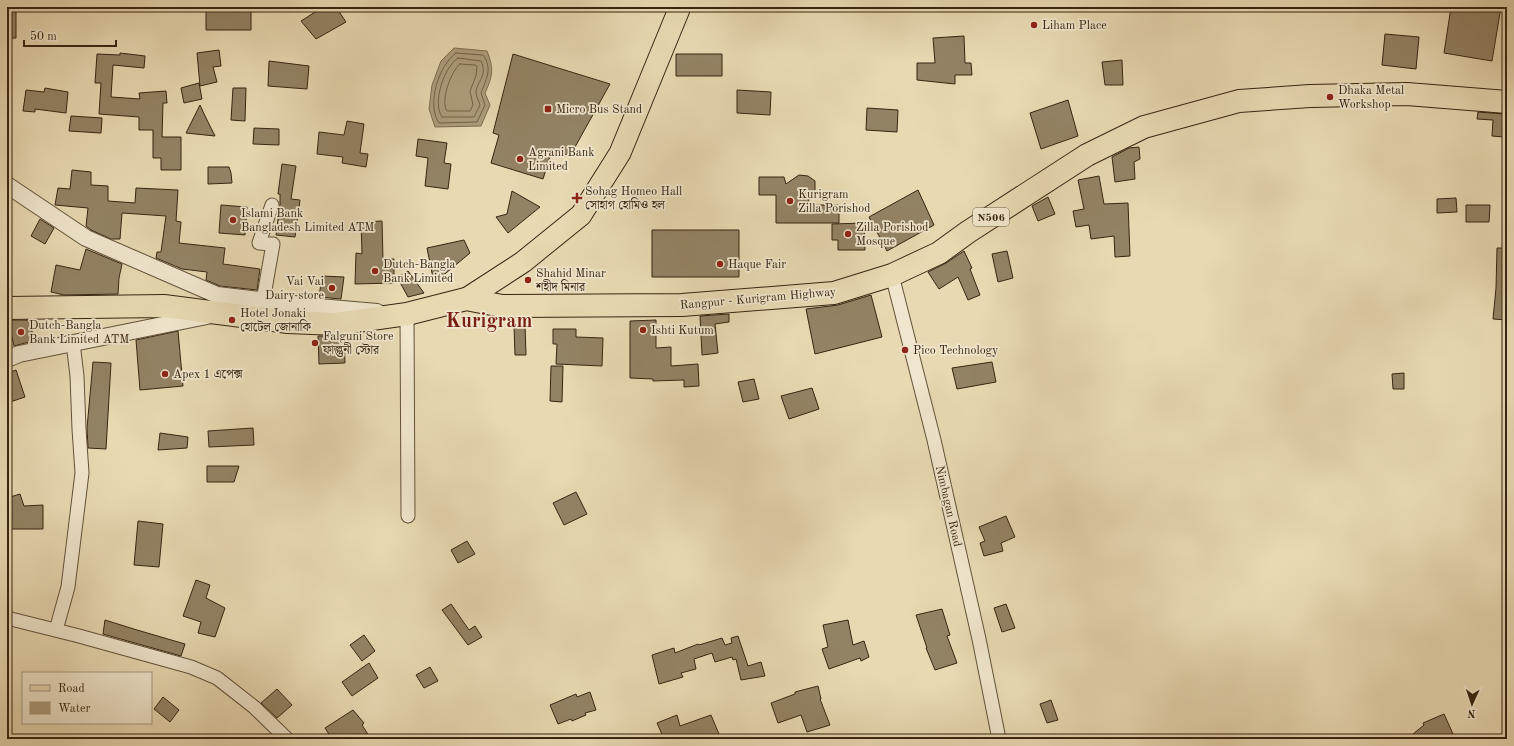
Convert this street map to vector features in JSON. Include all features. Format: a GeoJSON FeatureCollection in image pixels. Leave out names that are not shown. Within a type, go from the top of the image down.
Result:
{"type":"FeatureCollection","features":[{"type":"Feature","properties":{"kind":"highway","name":"Rangpur - Kurigram Highway"},"geometry":{"type":"LineString","coordinates":[[466,299],[502,306],[682,304],[834,293],[892,275],[940,253],[968,232],[1086,155],[1144,127],[1239,101],[1310,96],[1407,94],[1507,102]]}},
{"type":"Feature","properties":{"kind":"highway"},"geometry":{"type":"LineString","coordinates":[[7,308],[164,306],[216,314],[288,322],[336,324],[407,314],[466,299]]}},
{"type":"Feature","properties":{"kind":"main road"},"geometry":{"type":"LineString","coordinates":[[466,299],[523,262],[581,215],[620,153],[680,7]]}},
{"type":"Feature","properties":{"kind":"street"},"geometry":{"type":"LineString","coordinates":[[7,186],[86,238],[217,295],[263,301],[407,314],[408,516]]}},
{"type":"Feature","properties":{"kind":"street"},"geometry":{"type":"LineString","coordinates":[[263,301],[273,244],[259,243],[272,206]]}},
{"type":"Feature","properties":{"kind":"street","name":"Nimbagan Road"},"geometry":{"type":"LineString","coordinates":[[892,275],[936,448],[979,639],[999,739]]}},
{"type":"Feature","properties":{"kind":"street"},"geometry":{"type":"LineString","coordinates":[[7,359],[19,354],[216,314]]}},
{"type":"Feature","properties":{"kind":"street"},"geometry":{"type":"LineString","coordinates":[[56,630],[68,588],[82,473],[77,376],[73,343]]}},
{"type":"Feature","properties":{"kind":"street"},"geometry":{"type":"LineString","coordinates":[[7,618],[191,667],[217,678],[254,707],[287,739]]}},
{"type":"Feature","properties":{"kind":"water"},"geometry":{"type":"Polygon","coordinates":[[[454,48],[487,51],[491,62],[492,72],[490,82],[485,93],[490,105],[481,126],[435,127],[429,109],[432,85],[441,61],[454,48]]]}},
{"type":"Feature","properties":{"kind":"building"},"geometry":{"type":"Polygon","coordinates":[[[7,7],[16,7],[16,38],[7,38],[7,7]]]}},
{"type":"Feature","properties":{"kind":"building"},"geometry":{"type":"Polygon","coordinates":[[[206,7],[251,7],[251,30],[206,30],[206,7]]]}},
{"type":"Feature","properties":{"kind":"building"},"geometry":{"type":"Polygon","coordinates":[[[323,7],[336,7],[346,22],[316,39],[301,21],[323,7]]]}},
{"type":"Feature","properties":{"kind":"building"},"geometry":{"type":"Polygon","coordinates":[[[1451,7],[1501,7],[1492,61],[1444,53],[1451,7]]]}},
{"type":"Feature","properties":{"kind":"building"},"geometry":{"type":"Polygon","coordinates":[[[1385,34],[1419,37],[1416,69],[1382,65],[1385,34]]]}},
{"type":"Feature","properties":{"kind":"building"},"geometry":{"type":"Polygon","coordinates":[[[964,36],[965,63],[971,63],[972,75],[955,75],[955,84],[917,80],[917,63],[935,63],[933,38],[964,36]]]}},
{"type":"Feature","properties":{"kind":"building"},"geometry":{"type":"Polygon","coordinates":[[[219,50],[221,66],[213,67],[217,82],[200,86],[197,53],[219,50]]]}},
{"type":"Feature","properties":{"kind":"building"},"geometry":{"type":"Polygon","coordinates":[[[120,53],[145,56],[144,68],[113,65],[111,97],[140,99],[139,93],[166,91],[167,103],[163,103],[162,137],[181,137],[181,170],[161,170],[161,158],[153,158],[153,130],[139,130],[139,117],[99,114],[101,83],[95,83],[97,54],[120,55],[120,53]]]}},
{"type":"Feature","properties":{"kind":"building","name":"Micro Bus Stand"},"geometry":{"type":"Polygon","coordinates":[[[513,54],[610,84],[570,156],[552,150],[543,179],[491,163],[499,135],[493,133],[513,54]]]}},
{"type":"Feature","properties":{"kind":"building"},"geometry":{"type":"Polygon","coordinates":[[[676,54],[722,54],[722,76],[676,76],[676,54]]]}},
{"type":"Feature","properties":{"kind":"building"},"geometry":{"type":"Polygon","coordinates":[[[1122,60],[1123,85],[1105,85],[1102,62],[1122,60]]]}},
{"type":"Feature","properties":{"kind":"building"},"geometry":{"type":"Polygon","coordinates":[[[269,61],[309,66],[307,89],[268,86],[269,61]]]}},
{"type":"Feature","properties":{"kind":"building"},"geometry":{"type":"Polygon","coordinates":[[[199,83],[202,99],[184,103],[181,88],[199,83]]]}},
{"type":"Feature","properties":{"kind":"building"},"geometry":{"type":"Polygon","coordinates":[[[45,88],[68,92],[66,113],[35,109],[35,112],[23,111],[26,90],[44,92],[45,88]]]}},
{"type":"Feature","properties":{"kind":"building"},"geometry":{"type":"Polygon","coordinates":[[[233,88],[246,88],[245,121],[231,120],[233,88]]]}},
{"type":"Feature","properties":{"kind":"building"},"geometry":{"type":"Polygon","coordinates":[[[737,90],[771,92],[770,115],[737,113],[737,90]]]}},
{"type":"Feature","properties":{"kind":"building"},"geometry":{"type":"Polygon","coordinates":[[[1068,100],[1078,136],[1041,149],[1030,113],[1068,100]]]}},
{"type":"Feature","properties":{"kind":"building"},"geometry":{"type":"Polygon","coordinates":[[[200,105],[206,118],[215,136],[186,133],[200,105]]]}},
{"type":"Feature","properties":{"kind":"building"},"geometry":{"type":"Polygon","coordinates":[[[867,108],[898,110],[897,132],[866,130],[867,108]]]}},
{"type":"Feature","properties":{"kind":"building"},"geometry":{"type":"Polygon","coordinates":[[[1478,112],[1505,114],[1504,137],[1492,136],[1493,120],[1477,119],[1478,112]]]}},
{"type":"Feature","properties":{"kind":"building"},"geometry":{"type":"Polygon","coordinates":[[[71,116],[102,118],[101,133],[69,131],[71,116]]]}},
{"type":"Feature","properties":{"kind":"building"},"geometry":{"type":"Polygon","coordinates":[[[347,121],[364,124],[360,153],[368,154],[366,167],[342,163],[343,157],[317,154],[319,132],[344,135],[347,121]]]}},
{"type":"Feature","properties":{"kind":"building"},"geometry":{"type":"Polygon","coordinates":[[[254,128],[279,129],[279,145],[253,144],[254,128]]]}},
{"type":"Feature","properties":{"kind":"building"},"geometry":{"type":"Polygon","coordinates":[[[418,139],[447,143],[444,163],[451,164],[448,189],[425,186],[428,158],[416,156],[418,139]]]}},
{"type":"Feature","properties":{"kind":"building"},"geometry":{"type":"Polygon","coordinates":[[[1139,147],[1140,159],[1134,162],[1135,179],[1115,182],[1112,157],[1129,148],[1139,147]]]}},
{"type":"Feature","properties":{"kind":"building"},"geometry":{"type":"Polygon","coordinates":[[[282,164],[296,166],[291,199],[300,200],[295,237],[276,235],[280,204],[280,194],[278,194],[282,164]]]}},
{"type":"Feature","properties":{"kind":"building"},"geometry":{"type":"Polygon","coordinates":[[[208,167],[229,167],[232,183],[208,184],[208,167]]]}},
{"type":"Feature","properties":{"kind":"building"},"geometry":{"type":"Polygon","coordinates":[[[72,170],[91,172],[91,185],[108,186],[108,201],[135,203],[136,188],[178,190],[176,221],[181,222],[179,243],[225,248],[223,264],[260,269],[257,290],[220,286],[206,280],[207,272],[182,269],[156,258],[157,252],[161,252],[166,216],[122,213],[120,239],[111,239],[91,230],[86,226],[88,208],[55,205],[58,188],[70,189],[72,170]]]}},
{"type":"Feature","properties":{"kind":"building","name":"Kurigram Zilla Porishod"},"geometry":{"type":"Polygon","coordinates":[[[799,175],[808,176],[815,181],[815,190],[806,205],[839,205],[839,223],[776,223],[776,195],[759,195],[759,177],[784,177],[786,184],[799,175]]]}},
{"type":"Feature","properties":{"kind":"building"},"geometry":{"type":"Polygon","coordinates":[[[1099,176],[1104,204],[1128,203],[1130,256],[1115,257],[1114,236],[1091,239],[1089,225],[1076,227],[1073,211],[1084,209],[1078,180],[1099,176]]]}},
{"type":"Feature","properties":{"kind":"building"},"geometry":{"type":"Polygon","coordinates":[[[918,190],[934,225],[887,251],[869,217],[918,190]]]}},
{"type":"Feature","properties":{"kind":"building"},"geometry":{"type":"Polygon","coordinates":[[[512,191],[540,207],[508,233],[496,217],[507,214],[512,191]]]}},
{"type":"Feature","properties":{"kind":"building"},"geometry":{"type":"Polygon","coordinates":[[[1048,197],[1055,214],[1038,221],[1032,206],[1048,197]]]}},
{"type":"Feature","properties":{"kind":"building"},"geometry":{"type":"Polygon","coordinates":[[[1456,198],[1457,212],[1437,213],[1437,199],[1456,198]]]}},
{"type":"Feature","properties":{"kind":"building","name":"Islami Bank Bangladesh Limited ATM"},"geometry":{"type":"Polygon","coordinates":[[[221,205],[247,207],[245,235],[219,233],[221,205]]]}},
{"type":"Feature","properties":{"kind":"building"},"geometry":{"type":"Polygon","coordinates":[[[1466,205],[1490,205],[1489,222],[1466,222],[1466,205]]]}},
{"type":"Feature","properties":{"kind":"building"},"geometry":{"type":"Polygon","coordinates":[[[40,219],[54,228],[45,244],[31,236],[40,219]]]}},
{"type":"Feature","properties":{"kind":"building"},"geometry":{"type":"Polygon","coordinates":[[[382,221],[383,259],[394,259],[394,283],[355,284],[356,253],[362,254],[361,222],[382,221]]]}},
{"type":"Feature","properties":{"kind":"building","name":"Zilla Porishod Mosque"},"geometry":{"type":"Polygon","coordinates":[[[864,223],[865,250],[838,250],[838,240],[832,240],[832,224],[864,223]]]}},
{"type":"Feature","properties":{"kind":"building"},"geometry":{"type":"Polygon","coordinates":[[[652,230],[739,230],[739,277],[652,277],[652,230]]]}},
{"type":"Feature","properties":{"kind":"building"},"geometry":{"type":"Polygon","coordinates":[[[464,240],[470,253],[434,283],[427,248],[464,240]]]}},
{"type":"Feature","properties":{"kind":"building"},"geometry":{"type":"Polygon","coordinates":[[[1497,248],[1507,248],[1507,320],[1493,319],[1496,288],[1497,248]]]}},
{"type":"Feature","properties":{"kind":"building"},"geometry":{"type":"Polygon","coordinates":[[[86,249],[122,264],[118,294],[64,295],[51,292],[56,265],[80,270],[86,249]]]}},
{"type":"Feature","properties":{"kind":"building"},"geometry":{"type":"Polygon","coordinates":[[[964,251],[972,268],[970,269],[980,295],[968,300],[958,277],[939,289],[928,272],[946,263],[964,251]]]}},
{"type":"Feature","properties":{"kind":"building"},"geometry":{"type":"Polygon","coordinates":[[[1007,251],[1013,278],[998,282],[992,254],[1007,251]]]}},
{"type":"Feature","properties":{"kind":"building"},"geometry":{"type":"Polygon","coordinates":[[[408,271],[424,293],[408,297],[397,277],[408,271]]]}},
{"type":"Feature","properties":{"kind":"building","name":"Vai Vai Dairy store"},"geometry":{"type":"Polygon","coordinates":[[[322,276],[344,277],[341,299],[319,297],[322,276]]]}},
{"type":"Feature","properties":{"kind":"building"},"geometry":{"type":"Polygon","coordinates":[[[871,295],[882,337],[815,354],[806,309],[838,305],[871,295]]]}},
{"type":"Feature","properties":{"kind":"building"},"geometry":{"type":"Polygon","coordinates":[[[729,314],[729,322],[715,324],[718,353],[702,355],[700,316],[729,314]]]}},
{"type":"Feature","properties":{"kind":"building","name":"Dutch-Bangla Bank Limited ATM"},"geometry":{"type":"Polygon","coordinates":[[[7,320],[31,320],[33,341],[14,346],[11,333],[7,331],[7,320]]]}},
{"type":"Feature","properties":{"kind":"building"},"geometry":{"type":"Polygon","coordinates":[[[656,320],[656,348],[671,347],[671,366],[698,364],[699,386],[684,387],[684,380],[653,381],[653,379],[630,378],[630,321],[656,320]]]}},
{"type":"Feature","properties":{"kind":"building"},"geometry":{"type":"Polygon","coordinates":[[[525,325],[526,355],[515,355],[514,326],[525,325]]]}},
{"type":"Feature","properties":{"kind":"building"},"geometry":{"type":"Polygon","coordinates":[[[553,329],[576,329],[576,337],[603,338],[602,366],[556,364],[557,344],[553,344],[553,329]]]}},
{"type":"Feature","properties":{"kind":"building"},"geometry":{"type":"Polygon","coordinates":[[[178,331],[183,386],[140,390],[136,340],[178,331]]]}},
{"type":"Feature","properties":{"kind":"building"},"geometry":{"type":"Polygon","coordinates":[[[318,336],[344,336],[345,363],[319,364],[318,336]]]}},
{"type":"Feature","properties":{"kind":"building"},"geometry":{"type":"Polygon","coordinates":[[[93,362],[111,363],[106,449],[88,448],[87,428],[93,362]]]}},
{"type":"Feature","properties":{"kind":"building"},"geometry":{"type":"Polygon","coordinates":[[[992,362],[996,382],[957,389],[952,368],[992,362]]]}},
{"type":"Feature","properties":{"kind":"building"},"geometry":{"type":"Polygon","coordinates":[[[551,366],[563,366],[562,402],[550,401],[551,366]]]}},
{"type":"Feature","properties":{"kind":"building"},"geometry":{"type":"Polygon","coordinates":[[[16,370],[25,397],[7,403],[7,373],[16,370]]]}},
{"type":"Feature","properties":{"kind":"building"},"geometry":{"type":"Polygon","coordinates":[[[1404,373],[1404,389],[1393,389],[1392,374],[1404,373]]]}},
{"type":"Feature","properties":{"kind":"building"},"geometry":{"type":"Polygon","coordinates":[[[754,379],[759,399],[743,402],[738,382],[754,379]]]}},
{"type":"Feature","properties":{"kind":"building"},"geometry":{"type":"Polygon","coordinates":[[[812,388],[819,409],[789,419],[781,396],[812,388]]]}},
{"type":"Feature","properties":{"kind":"building"},"geometry":{"type":"Polygon","coordinates":[[[253,428],[254,445],[209,447],[208,431],[253,428]]]}},
{"type":"Feature","properties":{"kind":"building"},"geometry":{"type":"Polygon","coordinates":[[[160,433],[188,437],[187,448],[158,450],[160,433]]]}},
{"type":"Feature","properties":{"kind":"building"},"geometry":{"type":"Polygon","coordinates":[[[207,466],[239,466],[234,482],[207,482],[207,466]]]}},
{"type":"Feature","properties":{"kind":"building"},"geometry":{"type":"Polygon","coordinates":[[[576,492],[587,514],[564,525],[553,503],[576,492]]]}},
{"type":"Feature","properties":{"kind":"building"},"geometry":{"type":"Polygon","coordinates":[[[20,494],[24,506],[43,505],[43,529],[7,529],[7,498],[20,494]]]}},
{"type":"Feature","properties":{"kind":"building"},"geometry":{"type":"Polygon","coordinates":[[[1006,516],[1015,537],[1001,543],[1003,551],[984,556],[980,543],[985,541],[979,527],[1006,516]]]}},
{"type":"Feature","properties":{"kind":"building"},"geometry":{"type":"Polygon","coordinates":[[[138,521],[163,524],[159,567],[134,565],[138,521]]]}},
{"type":"Feature","properties":{"kind":"building"},"geometry":{"type":"Polygon","coordinates":[[[467,541],[475,554],[458,563],[451,550],[467,541]]]}},
{"type":"Feature","properties":{"kind":"building"},"geometry":{"type":"Polygon","coordinates":[[[196,580],[210,585],[206,598],[225,608],[215,637],[198,633],[201,622],[183,616],[196,580]]]}},
{"type":"Feature","properties":{"kind":"building"},"geometry":{"type":"Polygon","coordinates":[[[451,604],[469,630],[475,626],[482,637],[468,645],[442,610],[451,604]]]}},
{"type":"Feature","properties":{"kind":"building"},"geometry":{"type":"Polygon","coordinates":[[[1006,604],[1015,628],[1002,632],[994,608],[1006,604]]]}},
{"type":"Feature","properties":{"kind":"building"},"geometry":{"type":"Polygon","coordinates":[[[942,609],[950,635],[947,636],[957,663],[935,670],[926,648],[916,615],[942,609]]]}},
{"type":"Feature","properties":{"kind":"building"},"geometry":{"type":"Polygon","coordinates":[[[105,620],[185,644],[181,656],[103,634],[105,620]]]}},
{"type":"Feature","properties":{"kind":"building"},"geometry":{"type":"Polygon","coordinates":[[[848,620],[853,645],[864,641],[869,657],[861,661],[860,658],[829,669],[822,649],[828,647],[823,625],[848,620]]]}},
{"type":"Feature","properties":{"kind":"building"},"geometry":{"type":"Polygon","coordinates":[[[364,635],[375,651],[362,661],[350,645],[364,635]]]}},
{"type":"Feature","properties":{"kind":"building"},"geometry":{"type":"Polygon","coordinates":[[[738,636],[748,666],[761,662],[765,676],[741,680],[736,659],[733,660],[732,657],[715,662],[712,653],[694,659],[696,669],[681,673],[683,677],[659,684],[652,655],[674,648],[675,653],[698,644],[699,645],[722,638],[725,645],[732,643],[731,638],[738,636]]]}},
{"type":"Feature","properties":{"kind":"building"},"geometry":{"type":"Polygon","coordinates":[[[369,663],[378,678],[352,696],[342,682],[369,663]]]}},
{"type":"Feature","properties":{"kind":"building"},"geometry":{"type":"Polygon","coordinates":[[[430,667],[438,681],[424,688],[416,675],[430,667]]]}},
{"type":"Feature","properties":{"kind":"building"},"geometry":{"type":"Polygon","coordinates":[[[818,686],[820,699],[830,725],[807,732],[801,715],[778,723],[771,703],[795,694],[795,692],[818,686]]]}},
{"type":"Feature","properties":{"kind":"building"},"geometry":{"type":"Polygon","coordinates":[[[277,689],[292,705],[277,718],[261,703],[277,689]]]}},
{"type":"Feature","properties":{"kind":"building"},"geometry":{"type":"Polygon","coordinates":[[[590,692],[596,710],[585,713],[586,715],[572,721],[571,719],[558,724],[550,705],[576,694],[577,697],[590,692]]]}},
{"type":"Feature","properties":{"kind":"building"},"geometry":{"type":"Polygon","coordinates":[[[163,697],[179,710],[170,722],[154,709],[163,697]]]}},
{"type":"Feature","properties":{"kind":"building"},"geometry":{"type":"Polygon","coordinates":[[[1051,700],[1058,720],[1047,723],[1040,704],[1051,700]]]}},
{"type":"Feature","properties":{"kind":"building"},"geometry":{"type":"Polygon","coordinates":[[[353,710],[364,723],[362,725],[371,739],[332,739],[325,728],[353,710]]]}},
{"type":"Feature","properties":{"kind":"building"},"geometry":{"type":"Polygon","coordinates":[[[1444,714],[1453,734],[1449,735],[1451,739],[1407,739],[1424,725],[1423,723],[1444,714]]]}},
{"type":"Feature","properties":{"kind":"building"},"geometry":{"type":"Polygon","coordinates":[[[677,715],[680,726],[711,715],[721,739],[664,739],[657,723],[677,715]]]}},
{"type":"Feature","properties":{"kind":"place","name":"Liham Place"},"geometry":{"type":"Point","coordinates":[1034,25]}},
{"type":"Feature","properties":{"kind":"place","name":"Dhaka Metal Workshop"},"geometry":{"type":"Point","coordinates":[1330,97]}},
{"type":"Feature","properties":{"kind":"place","name":"Micro Bus Stand"},"geometry":{"type":"Point","coordinates":[548,109]}},
{"type":"Feature","properties":{"kind":"place","name":"Agrani Bank Limited"},"geometry":{"type":"Point","coordinates":[520,159]}},
{"type":"Feature","properties":{"kind":"place","name":"Sohag Homeo Hall সোহাগ হোমিও হল"},"geometry":{"type":"Point","coordinates":[577,198]}},
{"type":"Feature","properties":{"kind":"place","name":"Kurigram Zilla Porishod"},"geometry":{"type":"Point","coordinates":[790,201]}},
{"type":"Feature","properties":{"kind":"place","name":"Islami Bank Bangladesh Limited ATM"},"geometry":{"type":"Point","coordinates":[233,220]}},
{"type":"Feature","properties":{"kind":"place","name":"Zilla Porishod Mosque"},"geometry":{"type":"Point","coordinates":[848,234]}},
{"type":"Feature","properties":{"kind":"place","name":"Haque Fair"},"geometry":{"type":"Point","coordinates":[720,264]}},
{"type":"Feature","properties":{"kind":"place","name":"Dutch-Bangla Bank Limited"},"geometry":{"type":"Point","coordinates":[375,271]}},
{"type":"Feature","properties":{"kind":"place","name":"Shahid Minar শহীদ মিনার"},"geometry":{"type":"Point","coordinates":[528,280]}},
{"type":"Feature","properties":{"kind":"place","name":"Vai Vai Dairy store"},"geometry":{"type":"Point","coordinates":[332,288]}},
{"type":"Feature","properties":{"kind":"place","name":"Hotel Jonaki হোটেল জোনাকি"},"geometry":{"type":"Point","coordinates":[232,320]}},
{"type":"Feature","properties":{"kind":"place","name":"Ishti Kutum"},"geometry":{"type":"Point","coordinates":[643,330]}},
{"type":"Feature","properties":{"kind":"place","name":"Dutch-Bangla Bank Limited ATM"},"geometry":{"type":"Point","coordinates":[21,332]}},
{"type":"Feature","properties":{"kind":"place","name":"Falguni Store ফাল্গুনী স্টোর"},"geometry":{"type":"Point","coordinates":[315,343]}},
{"type":"Feature","properties":{"kind":"place","name":"Pico Technology"},"geometry":{"type":"Point","coordinates":[905,350]}},
{"type":"Feature","properties":{"kind":"place","name":"Apex 1 এপেক্স"},"geometry":{"type":"Point","coordinates":[165,374]}},
{"type":"Feature","properties":{"kind":"district","name":"Kurigram"},"geometry":{"type":"Point","coordinates":[489,320]}}]}
